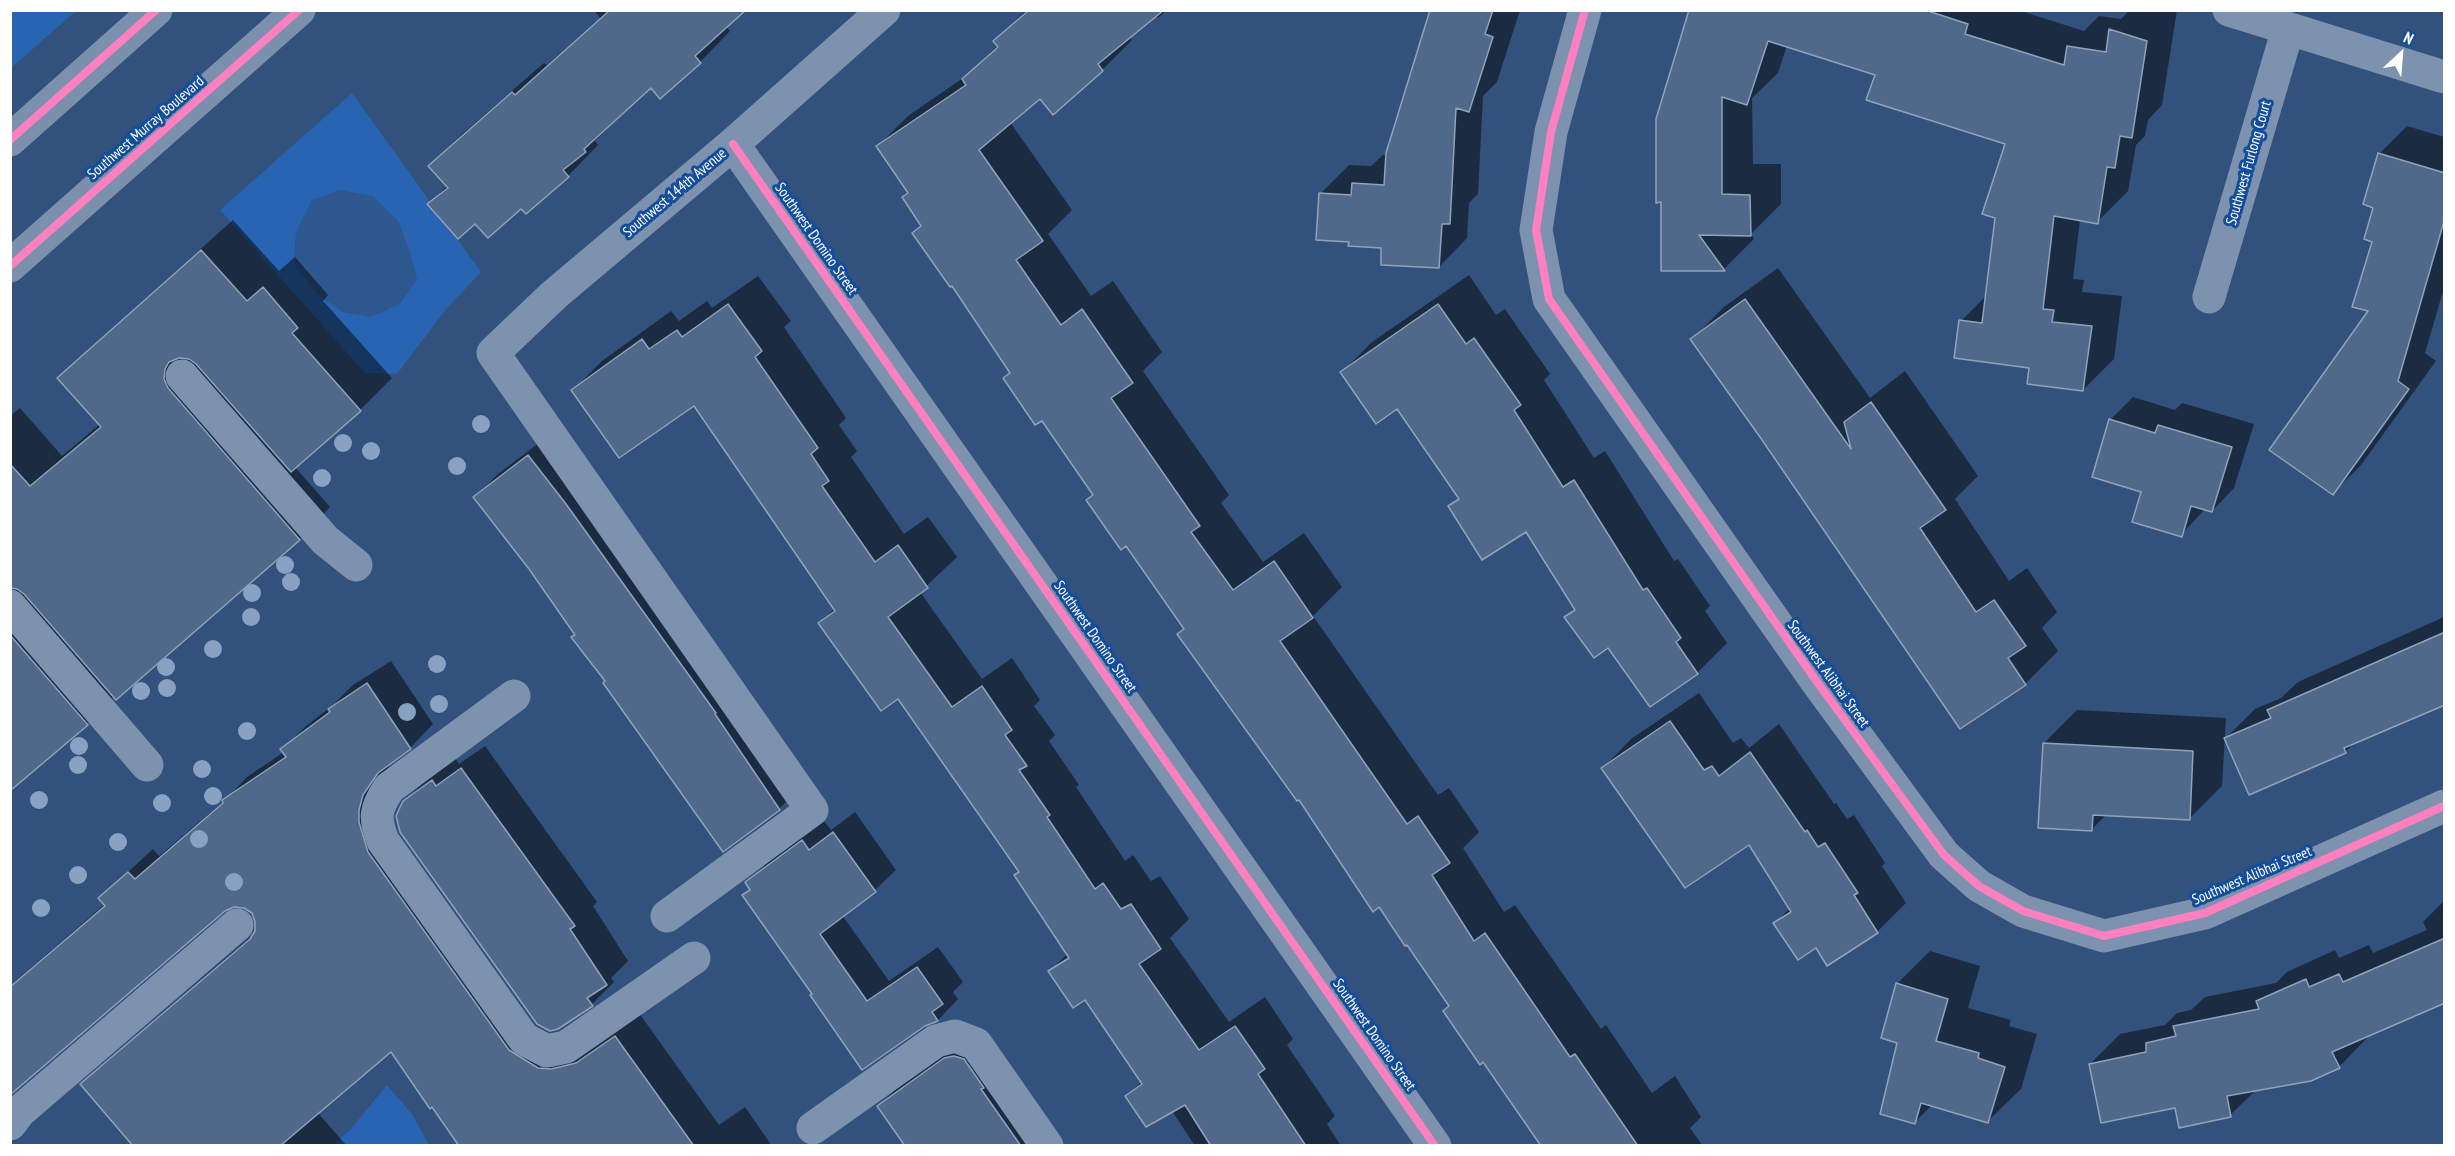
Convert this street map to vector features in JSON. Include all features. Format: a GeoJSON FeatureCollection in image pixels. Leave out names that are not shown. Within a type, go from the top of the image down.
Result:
{"type":"FeatureCollection","features":[{"type":"Feature","properties":{"kind":"main road"},"geometry":{"type":"LineString","coordinates":[[10,140],[156,10]]}},
{"type":"Feature","properties":{"kind":"main road","name":"Southwest Murray Boulevard"},"geometry":{"type":"LineString","coordinates":[[10,266],[299,10]]}},
{"type":"Feature","properties":{"kind":"street","name":"Southwest 144th Avenue"},"geometry":{"type":"LineString","coordinates":[[668,916],[812,810],[493,353],[554,295],[733,144],[884,10]]}},
{"type":"Feature","properties":{"kind":"street","name":"Southwest Alibhai Street"},"geometry":{"type":"LineString","coordinates":[[1585,10],[1551,132],[1536,230],[1549,299],[1817,682],[1944,855],[1979,886],[2023,911],[2104,936],[2205,914],[2445,806]]}},
{"type":"Feature","properties":{"kind":"street"},"geometry":{"type":"LineString","coordinates":[[2229,10],[2445,77]]}},
{"type":"Feature","properties":{"kind":"street","name":"Southwest Furlong Court"},"geometry":{"type":"LineString","coordinates":[[2210,297],[2288,29]]}},
{"type":"Feature","properties":{"kind":"street","name":"Southwest Domino Street"},"geometry":{"type":"LineString","coordinates":[[733,144],[1435,1146]]}},
{"type":"Feature","properties":{"kind":"street"},"geometry":{"type":"LineString","coordinates":[[182,376],[325,540],[356,565]]}},
{"type":"Feature","properties":{"kind":"street"},"geometry":{"type":"LineString","coordinates":[[10,606],[147,765]]}},
{"type":"Feature","properties":{"kind":"street"},"geometry":{"type":"LineString","coordinates":[[514,696],[388,788],[378,804],[376,824],[383,841],[524,1040],[547,1051],[566,1047],[694,958]]}},
{"type":"Feature","properties":{"kind":"street"},"geometry":{"type":"LineString","coordinates":[[10,1124],[19,1112],[237,925]]}},
{"type":"Feature","properties":{"kind":"street"},"geometry":{"type":"LineString","coordinates":[[813,1128],[936,1041],[955,1035],[976,1044],[1047,1146]]}},
{"type":"Feature","properties":{"kind":"shaded area"},"geometry":{"type":"Polygon","coordinates":[[[11,10],[76,10],[76,11],[11,68],[11,10]]]}},
{"type":"Feature","properties":{"kind":"shaded area"},"geometry":{"type":"Polygon","coordinates":[[[352,93],[481,272],[447,308],[397,374],[365,373],[220,210],[352,93]]]}},
{"type":"Feature","properties":{"kind":"shaded area"},"geometry":{"type":"Polygon","coordinates":[[[340,190],[373,196],[398,221],[417,279],[400,304],[371,317],[342,312],[315,292],[294,262],[296,232],[312,200],[340,190]]]}},
{"type":"Feature","properties":{"kind":"shaded area"},"geometry":{"type":"Polygon","coordinates":[[[387,1085],[412,1114],[429,1145],[337,1145],[336,1142],[350,1130],[387,1085]]]}},
{"type":"Feature","properties":{"kind":"building"},"geometry":{"type":"Polygon","coordinates":[[[610,10],[746,10],[695,56],[701,63],[660,99],[651,88],[584,149],[586,152],[563,170],[569,177],[526,214],[521,209],[488,238],[475,224],[458,239],[427,204],[448,188],[428,166],[512,92],[515,95],[610,10]]]}},
{"type":"Feature","properties":{"kind":"building"},"geometry":{"type":"Polygon","coordinates":[[[1029,10],[1164,10],[1098,64],[1103,71],[1053,115],[1040,99],[979,150],[1043,241],[1016,260],[1061,325],[1082,309],[1133,383],[1111,398],[1200,526],[1191,532],[1233,590],[1274,561],[1313,618],[1280,641],[1407,824],[1418,816],[1450,863],[1432,875],[1474,941],[1485,933],[1570,1057],[1575,1054],[1638,1146],[1541,1146],[1483,1062],[1480,1065],[1443,1011],[1449,1006],[1407,945],[1405,946],[1379,907],[1373,912],[1299,800],[1297,801],[1177,634],[1184,629],[1126,546],[1121,550],[1086,500],[1093,495],[1042,421],[1035,425],[1003,378],[1010,373],[952,286],[950,287],[912,233],[921,226],[902,197],[908,193],[876,146],[966,85],[962,79],[998,47],[993,41],[1029,10]]]}},
{"type":"Feature","properties":{"kind":"building"},"geometry":{"type":"Polygon","coordinates":[[[1430,10],[1493,10],[1485,34],[1493,37],[1469,112],[1456,108],[1450,224],[1442,224],[1439,268],[1381,265],[1381,248],[1348,246],[1349,242],[1316,240],[1319,193],[1351,195],[1352,183],[1384,185],[1386,153],[1430,10]]]}},
{"type":"Feature","properties":{"kind":"building"},"geometry":{"type":"Polygon","coordinates":[[[1689,10],[1925,10],[1968,24],[1965,34],[2064,65],[2067,46],[2106,52],[2109,29],[2147,41],[2132,138],[2120,136],[2115,168],[2107,167],[2098,224],[2054,216],[2043,309],[2054,310],[2052,322],[2092,326],[2083,391],[2027,384],[2029,368],[1954,358],[1959,320],[1982,323],[1995,218],[1982,214],[2005,144],[1866,100],[1875,75],[1768,41],[1747,105],[1722,97],[1722,194],[1750,195],[1751,236],[1699,235],[1725,271],[1661,271],[1661,202],[1656,203],[1656,119],[1689,10]]]}},
{"type":"Feature","properties":{"kind":"building"},"geometry":{"type":"Polygon","coordinates":[[[2378,153],[2445,173],[2445,218],[2398,381],[2409,389],[2333,495],[2269,450],[2368,311],[2352,307],[2372,242],[2364,239],[2373,208],[2363,204],[2378,153]]]}},
{"type":"Feature","properties":{"kind":"building"},"geometry":{"type":"Polygon","coordinates":[[[201,250],[247,301],[263,287],[298,328],[292,333],[361,411],[291,472],[196,364],[189,359],[179,358],[169,362],[165,369],[164,379],[168,388],[300,540],[116,700],[24,594],[17,589],[10,588],[10,464],[30,486],[101,427],[57,378],[201,250]]]}},
{"type":"Feature","properties":{"kind":"building"},"geometry":{"type":"Polygon","coordinates":[[[1745,299],[1851,449],[1844,422],[1871,402],[1946,510],[1920,528],[1976,612],[1994,600],[2026,646],[2008,658],[2026,685],[1960,729],[1690,339],[1745,299]]]}},
{"type":"Feature","properties":{"kind":"building"},"geometry":{"type":"Polygon","coordinates":[[[728,304],[762,351],[755,357],[818,448],[811,454],[829,481],[822,486],[875,562],[898,545],[928,588],[888,617],[952,707],[982,686],[1012,730],[1005,735],[1027,766],[1019,770],[1050,815],[1047,817],[1095,889],[1103,883],[1121,909],[1131,904],[1161,949],[1139,964],[1199,1050],[1235,1026],[1265,1069],[1258,1074],[1306,1146],[1211,1146],[1185,1105],[1146,1127],[1125,1096],[1142,1084],[1085,1000],[1073,1008],[1048,971],[1069,958],[1014,875],[1019,872],[898,699],[881,711],[818,623],[835,611],[694,406],[619,458],[571,390],[642,339],[649,349],[677,330],[682,337],[728,304]]]}},
{"type":"Feature","properties":{"kind":"building"},"geometry":{"type":"Polygon","coordinates":[[[1438,304],[1466,344],[1474,338],[1521,405],[1514,410],[1563,487],[1574,480],[1643,590],[1647,588],[1681,638],[1676,642],[1698,674],[1650,707],[1608,648],[1594,658],[1564,617],[1575,610],[1526,532],[1482,560],[1448,506],[1459,499],[1397,409],[1376,424],[1340,372],[1438,304]]]}},
{"type":"Feature","properties":{"kind":"building"},"geometry":{"type":"Polygon","coordinates":[[[2109,419],[2155,433],[2158,425],[2232,447],[2212,512],[2191,506],[2182,537],[2132,522],[2141,492],[2092,477],[2109,419]]]}},
{"type":"Feature","properties":{"kind":"building"},"geometry":{"type":"Polygon","coordinates":[[[528,455],[566,504],[716,713],[780,810],[723,852],[603,683],[605,681],[571,637],[575,635],[529,569],[473,497],[528,455]]]}},
{"type":"Feature","properties":{"kind":"building"},"geometry":{"type":"Polygon","coordinates":[[[2445,632],[2445,705],[2344,748],[2346,753],[2249,795],[2224,738],[2271,718],[2267,710],[2445,632]]]}},
{"type":"Feature","properties":{"kind":"building"},"geometry":{"type":"Polygon","coordinates":[[[10,635],[88,725],[10,791],[10,635]]]}},
{"type":"Feature","properties":{"kind":"building"},"geometry":{"type":"Polygon","coordinates":[[[367,683],[411,749],[378,773],[363,795],[359,822],[368,852],[509,1050],[538,1068],[551,1069],[576,1063],[615,1036],[694,1146],[459,1146],[432,1107],[430,1109],[391,1052],[280,1146],[133,1146],[80,1084],[250,939],[255,931],[252,913],[244,908],[234,907],[225,911],[10,1095],[10,987],[105,906],[98,898],[128,872],[135,879],[223,803],[222,800],[286,757],[280,749],[330,712],[328,709],[367,683]]]}},
{"type":"Feature","properties":{"kind":"building"},"geometry":{"type":"Polygon","coordinates":[[[1670,721],[1704,770],[1712,766],[1719,776],[1750,752],[1805,832],[1807,830],[1818,847],[1825,843],[1858,893],[1854,895],[1878,933],[1827,966],[1816,948],[1798,960],[1773,923],[1791,912],[1749,845],[1685,888],[1601,768],[1670,721]]]}},
{"type":"Feature","properties":{"kind":"building"},"geometry":{"type":"Polygon","coordinates":[[[2043,743],[2193,751],[2190,820],[2093,815],[2092,831],[2038,828],[2043,743]]]}},
{"type":"Feature","properties":{"kind":"building"},"geometry":{"type":"Polygon","coordinates":[[[461,768],[575,926],[570,929],[607,985],[587,998],[593,1006],[558,1029],[550,1031],[537,1024],[400,832],[396,816],[403,801],[432,780],[436,786],[461,768]]]}},
{"type":"Feature","properties":{"kind":"building"},"geometry":{"type":"Polygon","coordinates":[[[833,832],[876,892],[820,934],[867,1001],[917,967],[943,1004],[932,1012],[938,1021],[925,1026],[862,1070],[742,895],[750,890],[745,882],[802,840],[809,850],[833,832]]]}},
{"type":"Feature","properties":{"kind":"building"},"geometry":{"type":"Polygon","coordinates":[[[2445,938],[2445,1003],[2332,1052],[2340,1068],[2311,1081],[2227,1096],[2231,1117],[2179,1128],[2175,1108],[2101,1123],[2089,1064],[2146,1052],[2146,1043],[2176,1036],[2173,1026],[2259,1009],[2256,1001],[2306,979],[2309,987],[2339,974],[2343,982],[2445,938]]]}},
{"type":"Feature","properties":{"kind":"building"},"geometry":{"type":"Polygon","coordinates":[[[1896,983],[1948,999],[1936,1041],[1979,1053],[1978,1058],[2005,1067],[1988,1123],[1921,1103],[1915,1124],[1880,1114],[1897,1043],[1881,1038],[1896,983]]]}},
{"type":"Feature","properties":{"kind":"building"},"geometry":{"type":"Polygon","coordinates":[[[954,1056],[964,1059],[984,1088],[981,1089],[1021,1146],[905,1146],[877,1106],[944,1058],[954,1056]]]}},
{"type":"Feature","properties":{"kind":"cycle path"},"geometry":{"type":"LineString","coordinates":[[10,140],[156,10]]}},
{"type":"Feature","properties":{"kind":"cycle path"},"geometry":{"type":"LineString","coordinates":[[10,266],[299,10]]}},
{"type":"Feature","properties":{"kind":"cycle path"},"geometry":{"type":"LineString","coordinates":[[1585,10],[1551,132],[1536,230],[1549,299],[1817,682],[1944,855],[1979,886],[2023,911],[2104,936],[2205,913],[2444,806]]}},
{"type":"Feature","properties":{"kind":"cycle path"},"geometry":{"type":"LineString","coordinates":[[733,144],[1435,1146]]}}]}
